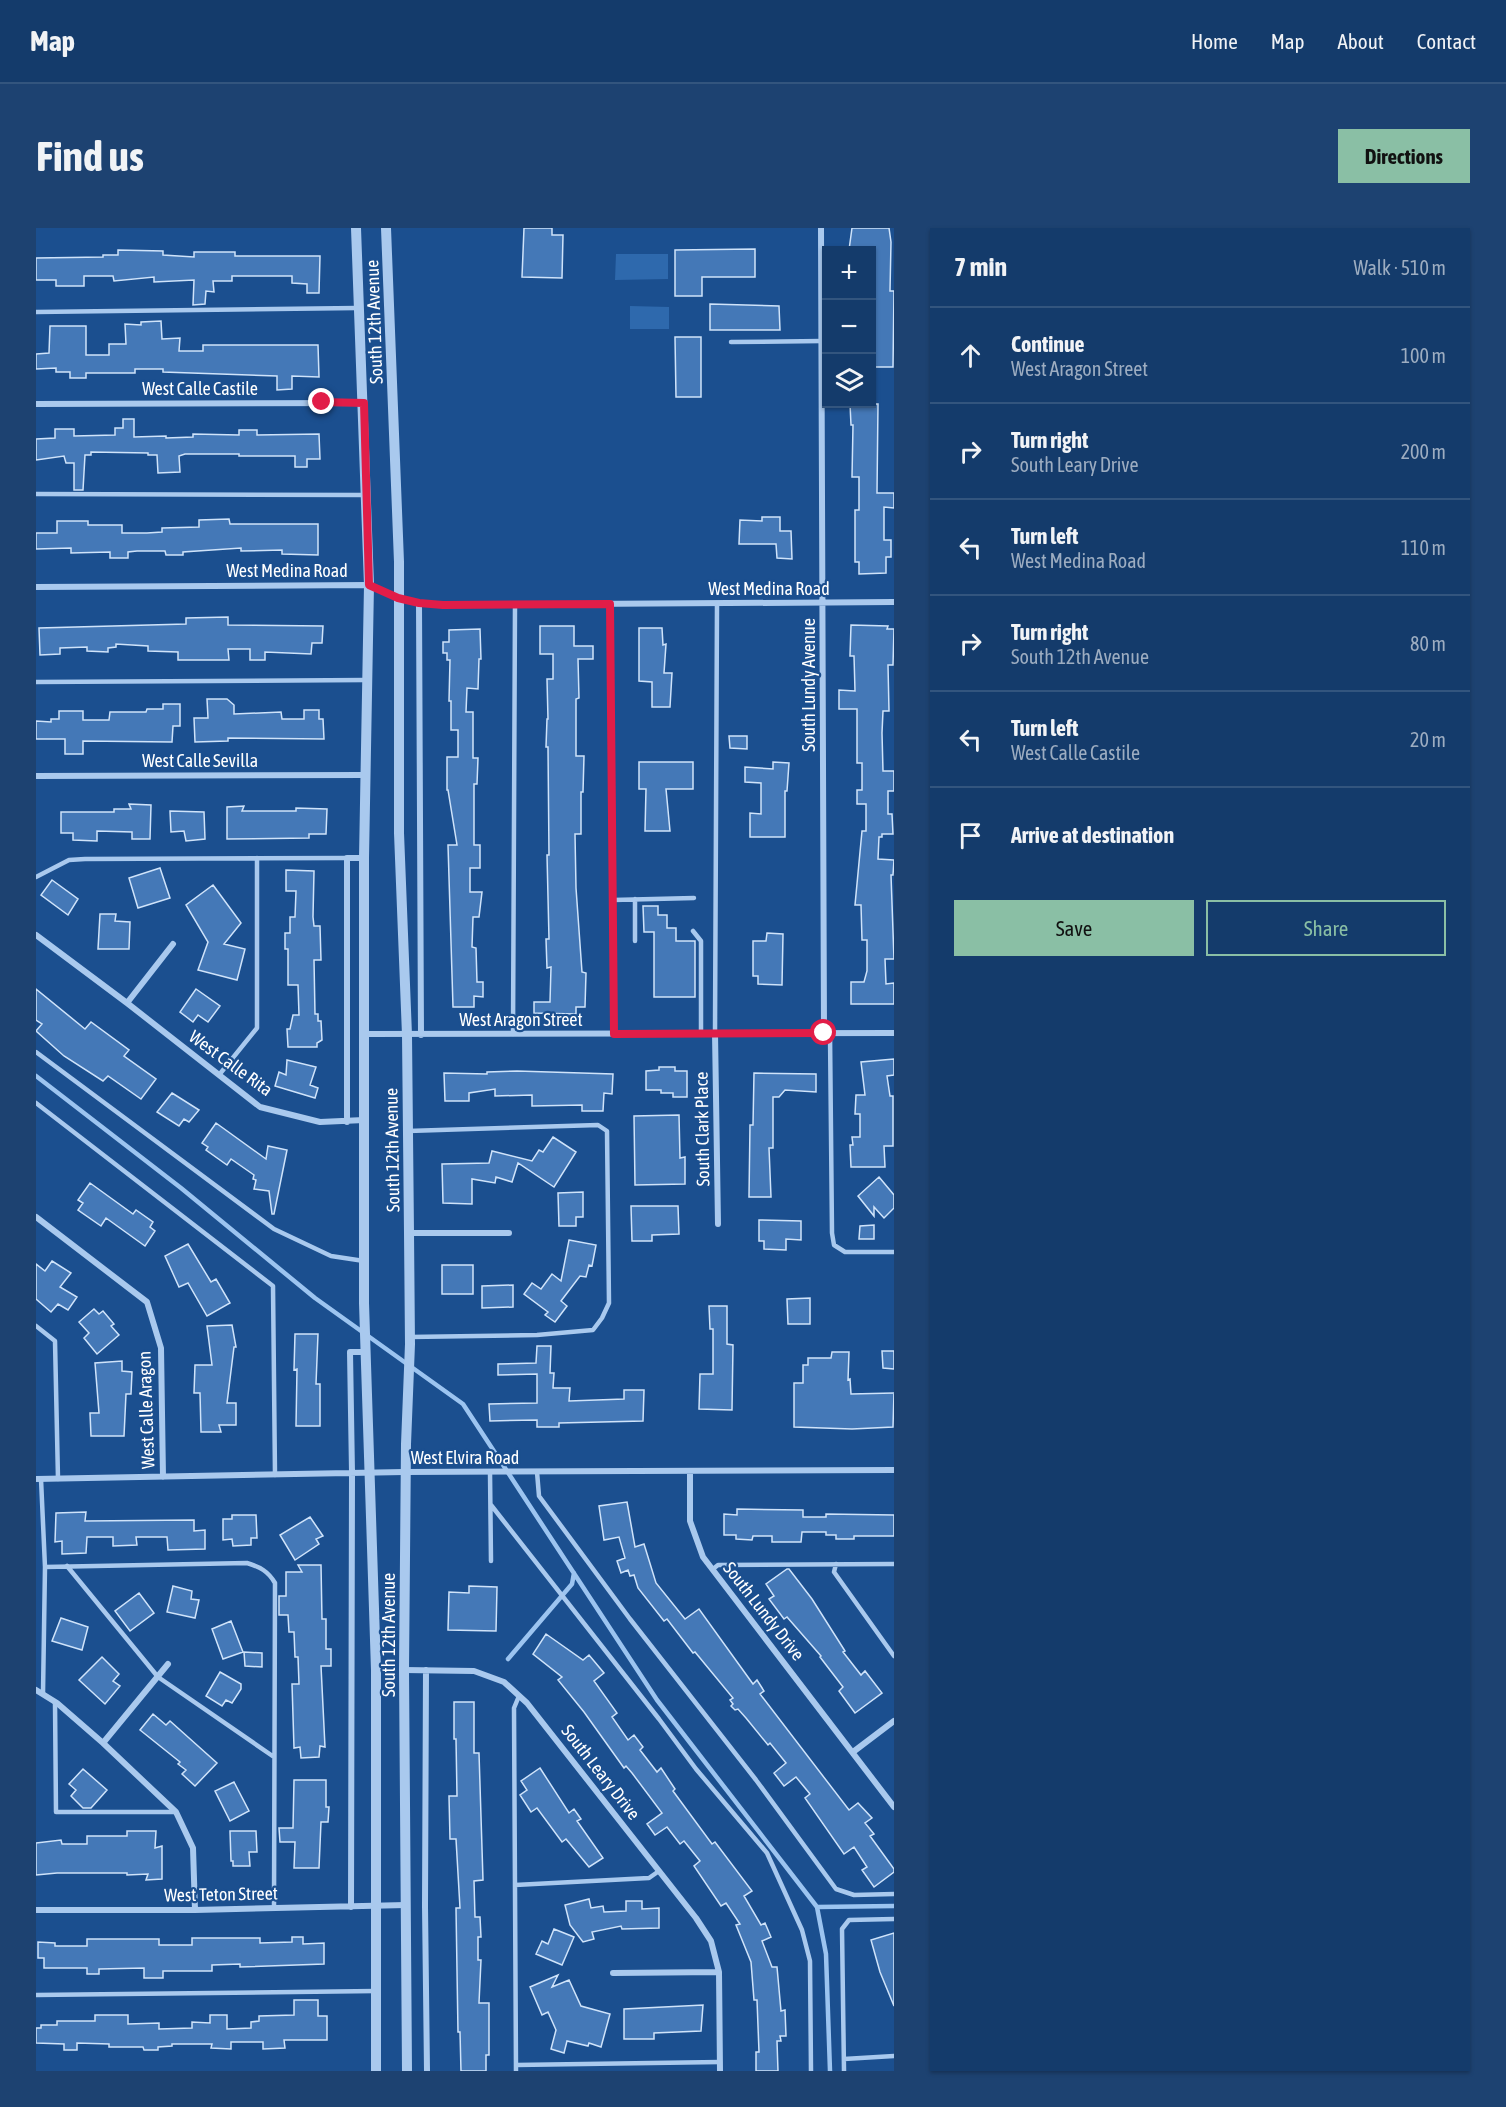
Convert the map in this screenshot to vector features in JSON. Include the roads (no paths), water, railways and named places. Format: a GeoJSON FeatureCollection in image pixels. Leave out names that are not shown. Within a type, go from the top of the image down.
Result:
{"type":"FeatureCollection","features":[{"type":"Feature","properties":{"kind":"street","name":"South 12th Avenue"},"geometry":{"type":"LineString","coordinates":[[356,228],[369,585],[364,858],[364,1303],[376,1670],[376,2071]]}},
{"type":"Feature","properties":{"kind":"street","name":"South 12th Avenue"},"geometry":{"type":"LineString","coordinates":[[386,228],[399,562],[399,833],[407,1035],[410,1233],[404,1670],[407,2071]]}},
{"type":"Feature","properties":{"kind":"street","name":"South Lundy Avenue"},"geometry":{"type":"LineString","coordinates":[[821,228],[822,341]]}},
{"type":"Feature","properties":{"kind":"street","name":"South Lundy Avenue"},"geometry":{"type":"LineString","coordinates":[[822,354],[827,1033]]}},
{"type":"Feature","properties":{"kind":"street","name":"West Calle Castile"},"geometry":{"type":"LineString","coordinates":[[36,404],[364,403]]}},
{"type":"Feature","properties":{"kind":"street","name":"West Medina Road"},"geometry":{"type":"LineString","coordinates":[[36,587],[369,585],[398,598],[443,605],[894,602]]}},
{"type":"Feature","properties":{"kind":"street"},"geometry":{"type":"LineString","coordinates":[[419,603],[421,1035]]}},
{"type":"Feature","properties":{"kind":"street"},"geometry":{"type":"LineString","coordinates":[[610,604],[614,1034]]}},
{"type":"Feature","properties":{"kind":"street","name":"West Calle Sevilla"},"geometry":{"type":"LineString","coordinates":[[36,776],[365,775]]}},
{"type":"Feature","properties":{"kind":"street"},"geometry":{"type":"LineString","coordinates":[[347,1122],[347,858],[364,858]]}},
{"type":"Feature","properties":{"kind":"street","name":"West Calle Rita"},"geometry":{"type":"LineString","coordinates":[[36,935],[260,1107],[320,1122],[364,1120]]}},
{"type":"Feature","properties":{"kind":"street"},"geometry":{"type":"LineString","coordinates":[[127,1003],[173,944]]}},
{"type":"Feature","properties":{"kind":"street","name":"West Aragon Street"},"geometry":{"type":"LineString","coordinates":[[364,1034],[894,1033]]}},
{"type":"Feature","properties":{"kind":"street","name":"South Clark Place"},"geometry":{"type":"LineString","coordinates":[[716,1034],[718,1224]]}},
{"type":"Feature","properties":{"kind":"street","name":"West Calle Aragon"},"geometry":{"type":"LineString","coordinates":[[36,1217],[147,1302],[161,1348],[163,1477]]}},
{"type":"Feature","properties":{"kind":"street"},"geometry":{"type":"LineString","coordinates":[[410,1233],[509,1233]]}},
{"type":"Feature","properties":{"kind":"street","name":"South 12th Avenue"},"geometry":{"type":"LineString","coordinates":[[351,1907],[350,1352],[365,1350]]}},
{"type":"Feature","properties":{"kind":"street","name":"West Elvira Road"},"geometry":{"type":"LineString","coordinates":[[39,1479],[406,1472],[894,1470]]}},
{"type":"Feature","properties":{"kind":"street","name":"South Lundy Drive"},"geometry":{"type":"LineString","coordinates":[[690,1472],[690,1521],[704,1557],[894,1807]]}},
{"type":"Feature","properties":{"kind":"street"},"geometry":{"type":"LineString","coordinates":[[103,1743],[168,1664]]}},
{"type":"Feature","properties":{"kind":"street","name":"South Leary Drive"},"geometry":{"type":"LineString","coordinates":[[404,1670],[474,1671],[504,1682],[527,1702],[696,1918],[711,1941],[719,1972],[720,2071]]}},
{"type":"Feature","properties":{"kind":"street"},"geometry":{"type":"LineString","coordinates":[[426,1670],[427,2071]]}},
{"type":"Feature","properties":{"kind":"street"},"geometry":{"type":"LineString","coordinates":[[39,1692],[55,1702],[103,1743],[176,1812],[193,1848],[195,1910]]}},
{"type":"Feature","properties":{"kind":"street"},"geometry":{"type":"LineString","coordinates":[[853,1752],[894,1721]]}},
{"type":"Feature","properties":{"kind":"street","name":"West Teton Street"},"geometry":{"type":"LineString","coordinates":[[36,1910],[195,1910],[406,1905]]}},
{"type":"Feature","properties":{"kind":"street"},"geometry":{"type":"LineString","coordinates":[[613,1973],[719,1972]]}},
{"type":"Feature","properties":{"kind":"lane"},"geometry":{"type":"LineString","coordinates":[[36,312],[359,308]]}},
{"type":"Feature","properties":{"kind":"lane"},"geometry":{"type":"LineString","coordinates":[[731,342],[822,341]]}},
{"type":"Feature","properties":{"kind":"lane"},"geometry":{"type":"LineString","coordinates":[[36,494],[367,495]]}},
{"type":"Feature","properties":{"kind":"lane"},"geometry":{"type":"LineString","coordinates":[[716,1034],[717,603]]}},
{"type":"Feature","properties":{"kind":"lane"},"geometry":{"type":"LineString","coordinates":[[513,1034],[515,604]]}},
{"type":"Feature","properties":{"kind":"lane"},"geometry":{"type":"LineString","coordinates":[[36,682],[369,680]]}},
{"type":"Feature","properties":{"kind":"lane"},"geometry":{"type":"LineString","coordinates":[[219,1075],[257,1028],[257,858]]}},
{"type":"Feature","properties":{"kind":"lane"},"geometry":{"type":"LineString","coordinates":[[36,877],[69,860],[347,858]]}},
{"type":"Feature","properties":{"kind":"lane"},"geometry":{"type":"LineString","coordinates":[[613,900],[693,898]]}},
{"type":"Feature","properties":{"kind":"lane"},"geometry":{"type":"LineString","coordinates":[[635,899],[635,941]]}},
{"type":"Feature","properties":{"kind":"lane"},"geometry":{"type":"LineString","coordinates":[[693,930],[701,940],[701,1034]]}},
{"type":"Feature","properties":{"kind":"lane"},"geometry":{"type":"LineString","coordinates":[[827,1033],[834,1245],[845,1252],[894,1252]]}},
{"type":"Feature","properties":{"kind":"lane"},"geometry":{"type":"LineString","coordinates":[[36,1052],[274,1229],[331,1256],[364,1261]]}},
{"type":"Feature","properties":{"kind":"lane"},"geometry":{"type":"LineString","coordinates":[[36,1103],[273,1286],[275,1475]]}},
{"type":"Feature","properties":{"kind":"lane"},"geometry":{"type":"LineString","coordinates":[[408,1131],[598,1125],[607,1131],[609,1303],[593,1330],[410,1341]]}},
{"type":"Feature","properties":{"kind":"lane"},"geometry":{"type":"LineString","coordinates":[[36,1326],[56,1341],[58,1479]]}},
{"type":"Feature","properties":{"kind":"lane"},"geometry":{"type":"LineString","coordinates":[[491,1561],[493,1472]]}},
{"type":"Feature","properties":{"kind":"lane"},"geometry":{"type":"LineString","coordinates":[[537,1472],[539,1496],[630,1619],[756,1780],[836,1889],[854,1895],[894,1894]]}},
{"type":"Feature","properties":{"kind":"lane"},"geometry":{"type":"LineString","coordinates":[[39,1479],[45,1567],[39,1692]]}},
{"type":"Feature","properties":{"kind":"lane"},"geometry":{"type":"LineString","coordinates":[[491,1505],[696,1769],[767,1852],[802,1930],[810,1961],[811,2071]]}},
{"type":"Feature","properties":{"kind":"lane"},"geometry":{"type":"LineString","coordinates":[[45,1567],[247,1563],[258,1566],[270,1574],[275,1583],[274,1908]]}},
{"type":"Feature","properties":{"kind":"lane"},"geometry":{"type":"LineString","coordinates":[[836,1564],[834,1572],[894,1656]]}},
{"type":"Feature","properties":{"kind":"lane"},"geometry":{"type":"LineString","coordinates":[[713,1569],[718,1565],[894,1564]]}},
{"type":"Feature","properties":{"kind":"lane"},"geometry":{"type":"LineString","coordinates":[[67,1566],[158,1677],[274,1757]]}},
{"type":"Feature","properties":{"kind":"lane"},"geometry":{"type":"LineString","coordinates":[[516,2071],[514,1708],[519,1696]]}},
{"type":"Feature","properties":{"kind":"lane"},"geometry":{"type":"LineString","coordinates":[[55,1702],[56,1812],[176,1812]]}},
{"type":"Feature","properties":{"kind":"lane"},"geometry":{"type":"LineString","coordinates":[[515,1885],[649,1878],[659,1871]]}},
{"type":"Feature","properties":{"kind":"lane"},"geometry":{"type":"LineString","coordinates":[[844,2071],[840,1938],[842,1929],[849,1920],[894,1919]]}},
{"type":"Feature","properties":{"kind":"lane"},"geometry":{"type":"LineString","coordinates":[[36,1995],[376,1991]]}},
{"type":"Feature","properties":{"kind":"lane"},"geometry":{"type":"LineString","coordinates":[[844,2058],[894,2056]]}},
{"type":"Feature","properties":{"kind":"lane"},"geometry":{"type":"LineString","coordinates":[[516,2065],[720,2062]]}},
{"type":"Feature","properties":{"kind":"waterway"},"geometry":{"type":"LineString","coordinates":[[36,1076],[181,1188],[315,1298],[463,1404],[657,1700],[817,1907],[826,1954],[830,2071]]}},
{"type":"Feature","properties":{"kind":"waterway"},"geometry":{"type":"LineString","coordinates":[[508,1659],[572,1584],[574,1573]]}},
{"type":"Feature","properties":{"kind":"waterway"},"geometry":{"type":"LineString","coordinates":[[817,1907],[894,1906]]}}]}
